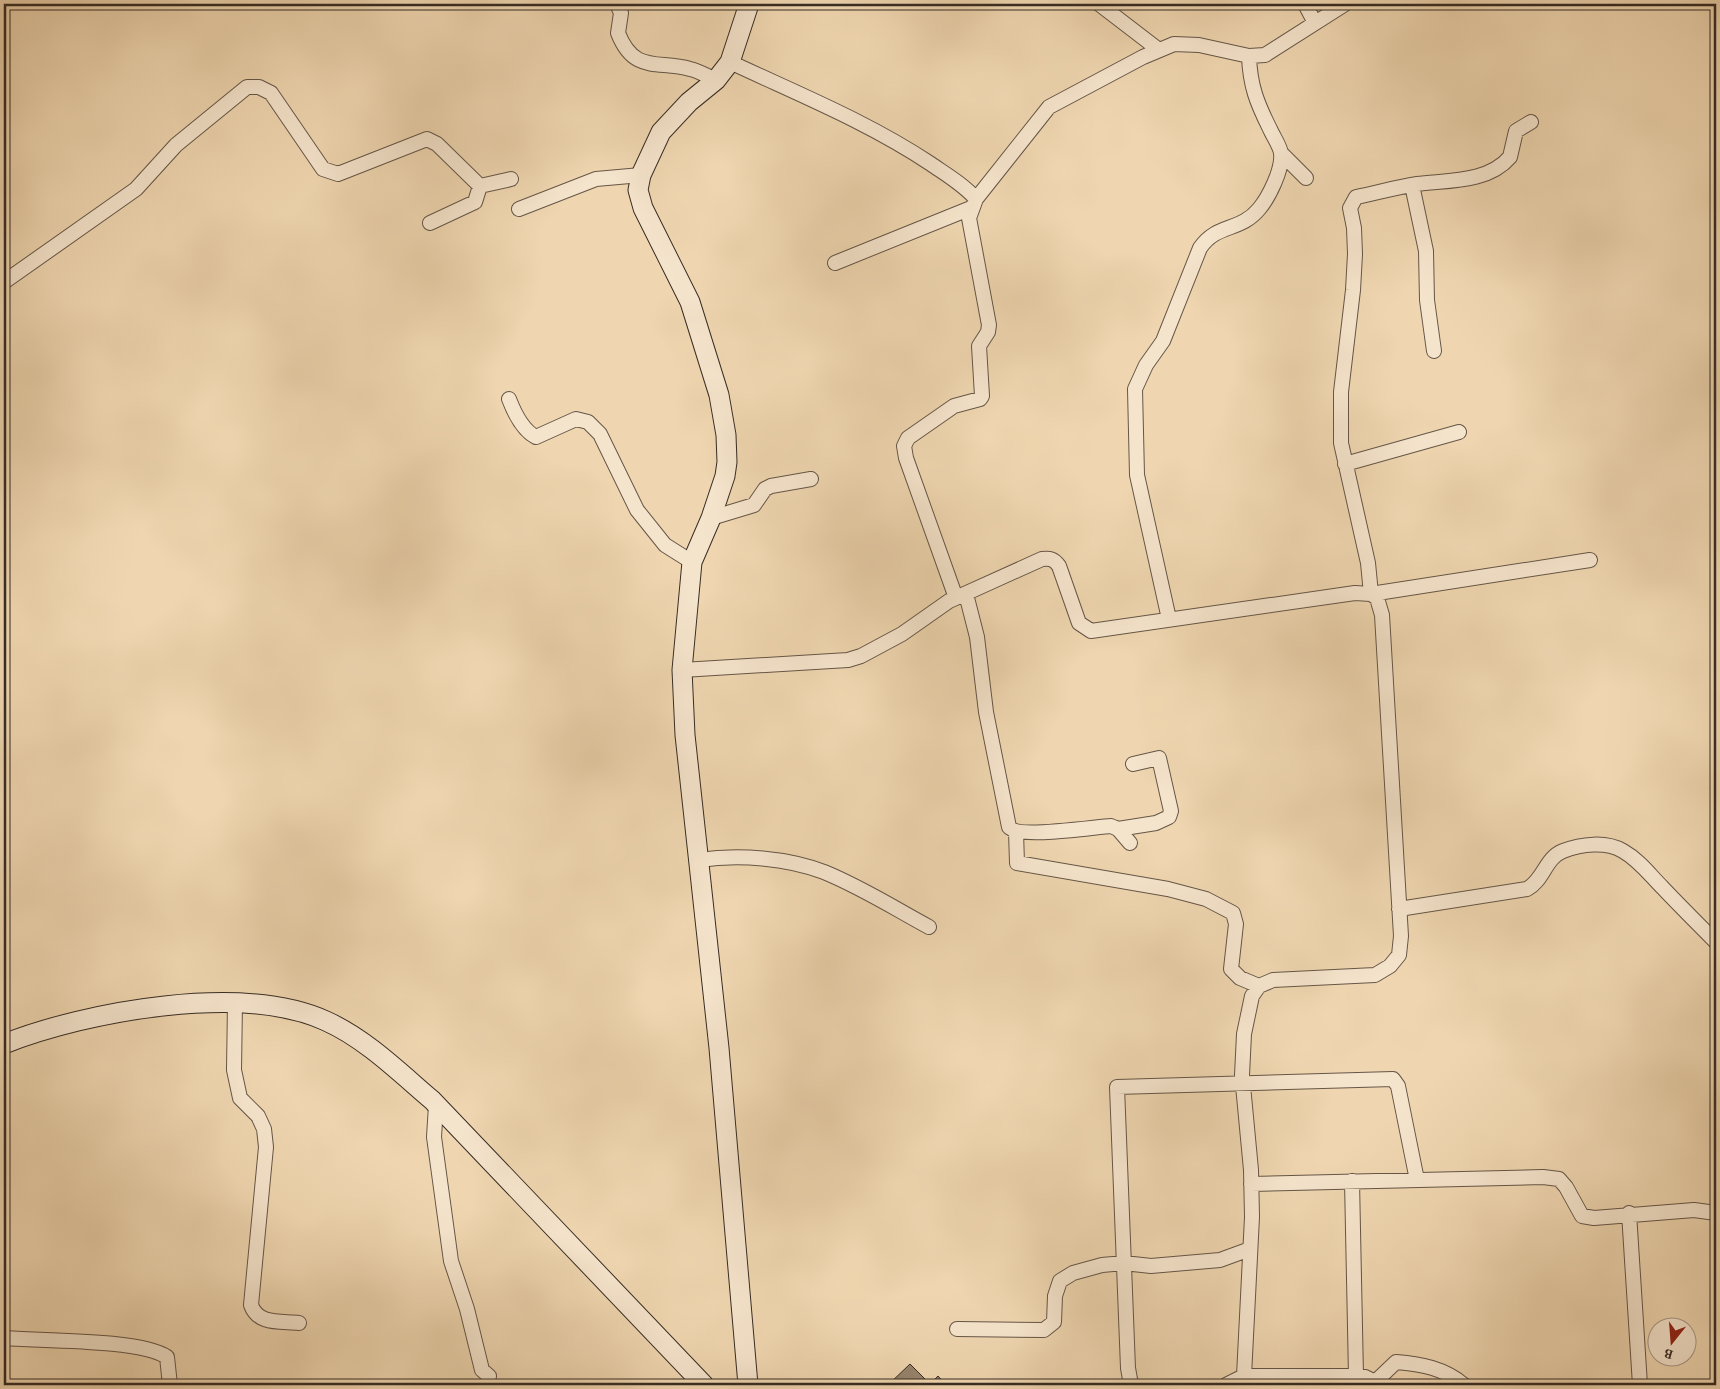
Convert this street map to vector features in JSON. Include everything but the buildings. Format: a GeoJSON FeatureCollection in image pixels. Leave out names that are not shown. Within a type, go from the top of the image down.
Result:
{"type":"FeatureCollection","features":[{"type":"Feature","properties":{"kind":"main road"},"geometry":{"type":"LineString","coordinates":[[748,1385],[719,1048],[685,735],[682,670],[692,562],[711,518],[725,476],[727,462],[726,435],[719,395],[690,302],[643,208],[638,190],[641,175],[661,132],[689,102],[716,80],[730,62],[749,4]]}},
{"type":"Feature","properties":{"kind":"main road"},"geometry":{"type":"LineString","coordinates":[[4,1044],[67,1023],[165,1006],[235,1003],[266,1004],[326,1020],[351,1034],[389,1062],[436,1105],[704,1385]]}},
{"type":"Feature","properties":{"kind":"street"},"geometry":{"type":"LineString","coordinates":[[617,4],[621,13],[618,33],[628,49],[639,61],[650,65],[692,69],[716,80]]}},
{"type":"Feature","properties":{"kind":"street"},"geometry":{"type":"LineString","coordinates":[[1099,4],[1159,50]]}},
{"type":"Feature","properties":{"kind":"street"},"geometry":{"type":"LineString","coordinates":[[1305,4],[1315,23]]}},
{"type":"Feature","properties":{"kind":"street"},"geometry":{"type":"LineString","coordinates":[[1130,843],[1118,829],[1111,826],[1016,832],[1012,830],[1008,822],[986,712],[977,637],[906,458],[904,446],[908,438],[954,406],[980,399],[982,396],[979,346],[988,332],[989,325],[969,218],[974,204],[1049,107],[1174,44],[1199,45],[1249,56],[1265,55],[1345,4]]}},
{"type":"Feature","properties":{"kind":"street"},"geometry":{"type":"LineString","coordinates":[[1249,56],[1250,80],[1256,100],[1281,153],[1306,178]]}},
{"type":"Feature","properties":{"kind":"street"},"geometry":{"type":"LineString","coordinates":[[730,62],[821,103],[868,127],[930,164],[969,191],[974,204]]}},
{"type":"Feature","properties":{"kind":"street"},"geometry":{"type":"LineString","coordinates":[[4,282],[50,252],[136,188],[176,146],[247,88],[254,86],[271,93],[323,169],[332,174],[338,174],[426,139],[437,144],[480,186]]}},
{"type":"Feature","properties":{"kind":"street"},"geometry":{"type":"LineString","coordinates":[[1244,1376],[1251,1184],[1243,1083],[1244,1034],[1252,996],[1259,986],[1273,980],[1374,974],[1390,966],[1399,955],[1399,909],[1382,614],[1380,603],[1371,594],[1368,563],[1341,443],[1341,392],[1354,290],[1354,228],[1350,208],[1356,197],[1412,185],[1473,178],[1491,171],[1510,157],[1516,131],[1531,122]]}},
{"type":"Feature","properties":{"kind":"street"},"geometry":{"type":"LineString","coordinates":[[1168,619],[1138,475],[1135,390],[1143,370],[1163,341],[1200,248],[1214,232],[1244,222],[1255,213],[1273,186],[1281,153]]}},
{"type":"Feature","properties":{"kind":"street"},"geometry":{"type":"LineString","coordinates":[[519,209],[596,179],[641,175]]}},
{"type":"Feature","properties":{"kind":"street"},"geometry":{"type":"LineString","coordinates":[[480,186],[511,179]]}},
{"type":"Feature","properties":{"kind":"street"},"geometry":{"type":"LineString","coordinates":[[1412,185],[1426,251],[1427,300],[1434,351]]}},
{"type":"Feature","properties":{"kind":"street"},"geometry":{"type":"LineString","coordinates":[[430,223],[474,202],[480,186]]}},
{"type":"Feature","properties":{"kind":"street"},"geometry":{"type":"LineString","coordinates":[[835,263],[974,204]]}},
{"type":"Feature","properties":{"kind":"street"},"geometry":{"type":"LineString","coordinates":[[509,399],[516,416],[527,430],[536,437],[576,419],[593,425],[600,434],[637,510],[665,545],[692,562]]}},
{"type":"Feature","properties":{"kind":"street"},"geometry":{"type":"LineString","coordinates":[[1346,464],[1459,432]]}},
{"type":"Feature","properties":{"kind":"street"},"geometry":{"type":"LineString","coordinates":[[711,518],[754,506],[765,489],[771,486],[811,479]]}},
{"type":"Feature","properties":{"kind":"street"},"geometry":{"type":"LineString","coordinates":[[682,670],[848,660],[861,656],[902,634],[961,596],[1042,559],[1049,558],[1054,560],[1059,566],[1079,623],[1087,630],[1103,630],[1356,593],[1371,594],[1590,560]]}},
{"type":"Feature","properties":{"kind":"street"},"geometry":{"type":"LineString","coordinates":[[1118,829],[1156,823],[1169,816],[1171,812],[1159,758],[1133,764]]}},
{"type":"Feature","properties":{"kind":"street"},"geometry":{"type":"LineString","coordinates":[[1016,832],[1017,862],[1168,889],[1206,899],[1233,913],[1236,924],[1231,969],[1240,978],[1259,986]]}},
{"type":"Feature","properties":{"kind":"street"},"geometry":{"type":"LineString","coordinates":[[1399,909],[1527,889],[1536,884],[1550,861],[1561,852],[1584,845],[1608,846],[1622,850],[1639,862],[1716,942]]}},
{"type":"Feature","properties":{"kind":"street"},"geometry":{"type":"LineString","coordinates":[[700,860],[715,858],[759,859],[822,872],[857,887],[929,926]]}},
{"type":"Feature","properties":{"kind":"street"},"geometry":{"type":"LineString","coordinates":[[235,1003],[234,1070],[240,1098],[258,1116],[264,1129],[266,1147],[251,1305],[254,1315],[261,1319],[299,1323]]}},
{"type":"Feature","properties":{"kind":"street"},"geometry":{"type":"LineString","coordinates":[[1131,1385],[1128,1368],[1117,1087],[1393,1079],[1398,1086],[1416,1180]]}},
{"type":"Feature","properties":{"kind":"street"},"geometry":{"type":"LineString","coordinates":[[436,1105],[434,1137],[451,1261],[467,1309],[482,1370],[488,1376],[487,1385]]}},
{"type":"Feature","properties":{"kind":"street"},"geometry":{"type":"LineString","coordinates":[[1251,1184],[1543,1177],[1559,1179],[1566,1187],[1582,1216],[1594,1218],[1629,1213],[1694,1210],[1716,1213]]}},
{"type":"Feature","properties":{"kind":"street"},"geometry":{"type":"LineString","coordinates":[[1352,1181],[1356,1376]]}},
{"type":"Feature","properties":{"kind":"street"},"geometry":{"type":"LineString","coordinates":[[1629,1213],[1640,1385]]}},
{"type":"Feature","properties":{"kind":"street"},"geometry":{"type":"LineString","coordinates":[[957,1330],[1044,1330],[1054,1322],[1055,1296],[1060,1281],[1072,1273],[1102,1265],[1124,1263],[1151,1266],[1220,1260],[1250,1249]]}},
{"type":"Feature","properties":{"kind":"street"},"geometry":{"type":"LineString","coordinates":[[4,1338],[129,1346],[157,1350],[167,1357],[170,1385]]}},
{"type":"Feature","properties":{"kind":"street"},"geometry":{"type":"LineString","coordinates":[[1228,1385],[1244,1376],[1356,1376],[1365,1377],[1376,1383],[1396,1362],[1427,1365],[1456,1378],[1464,1385]]}}]}
